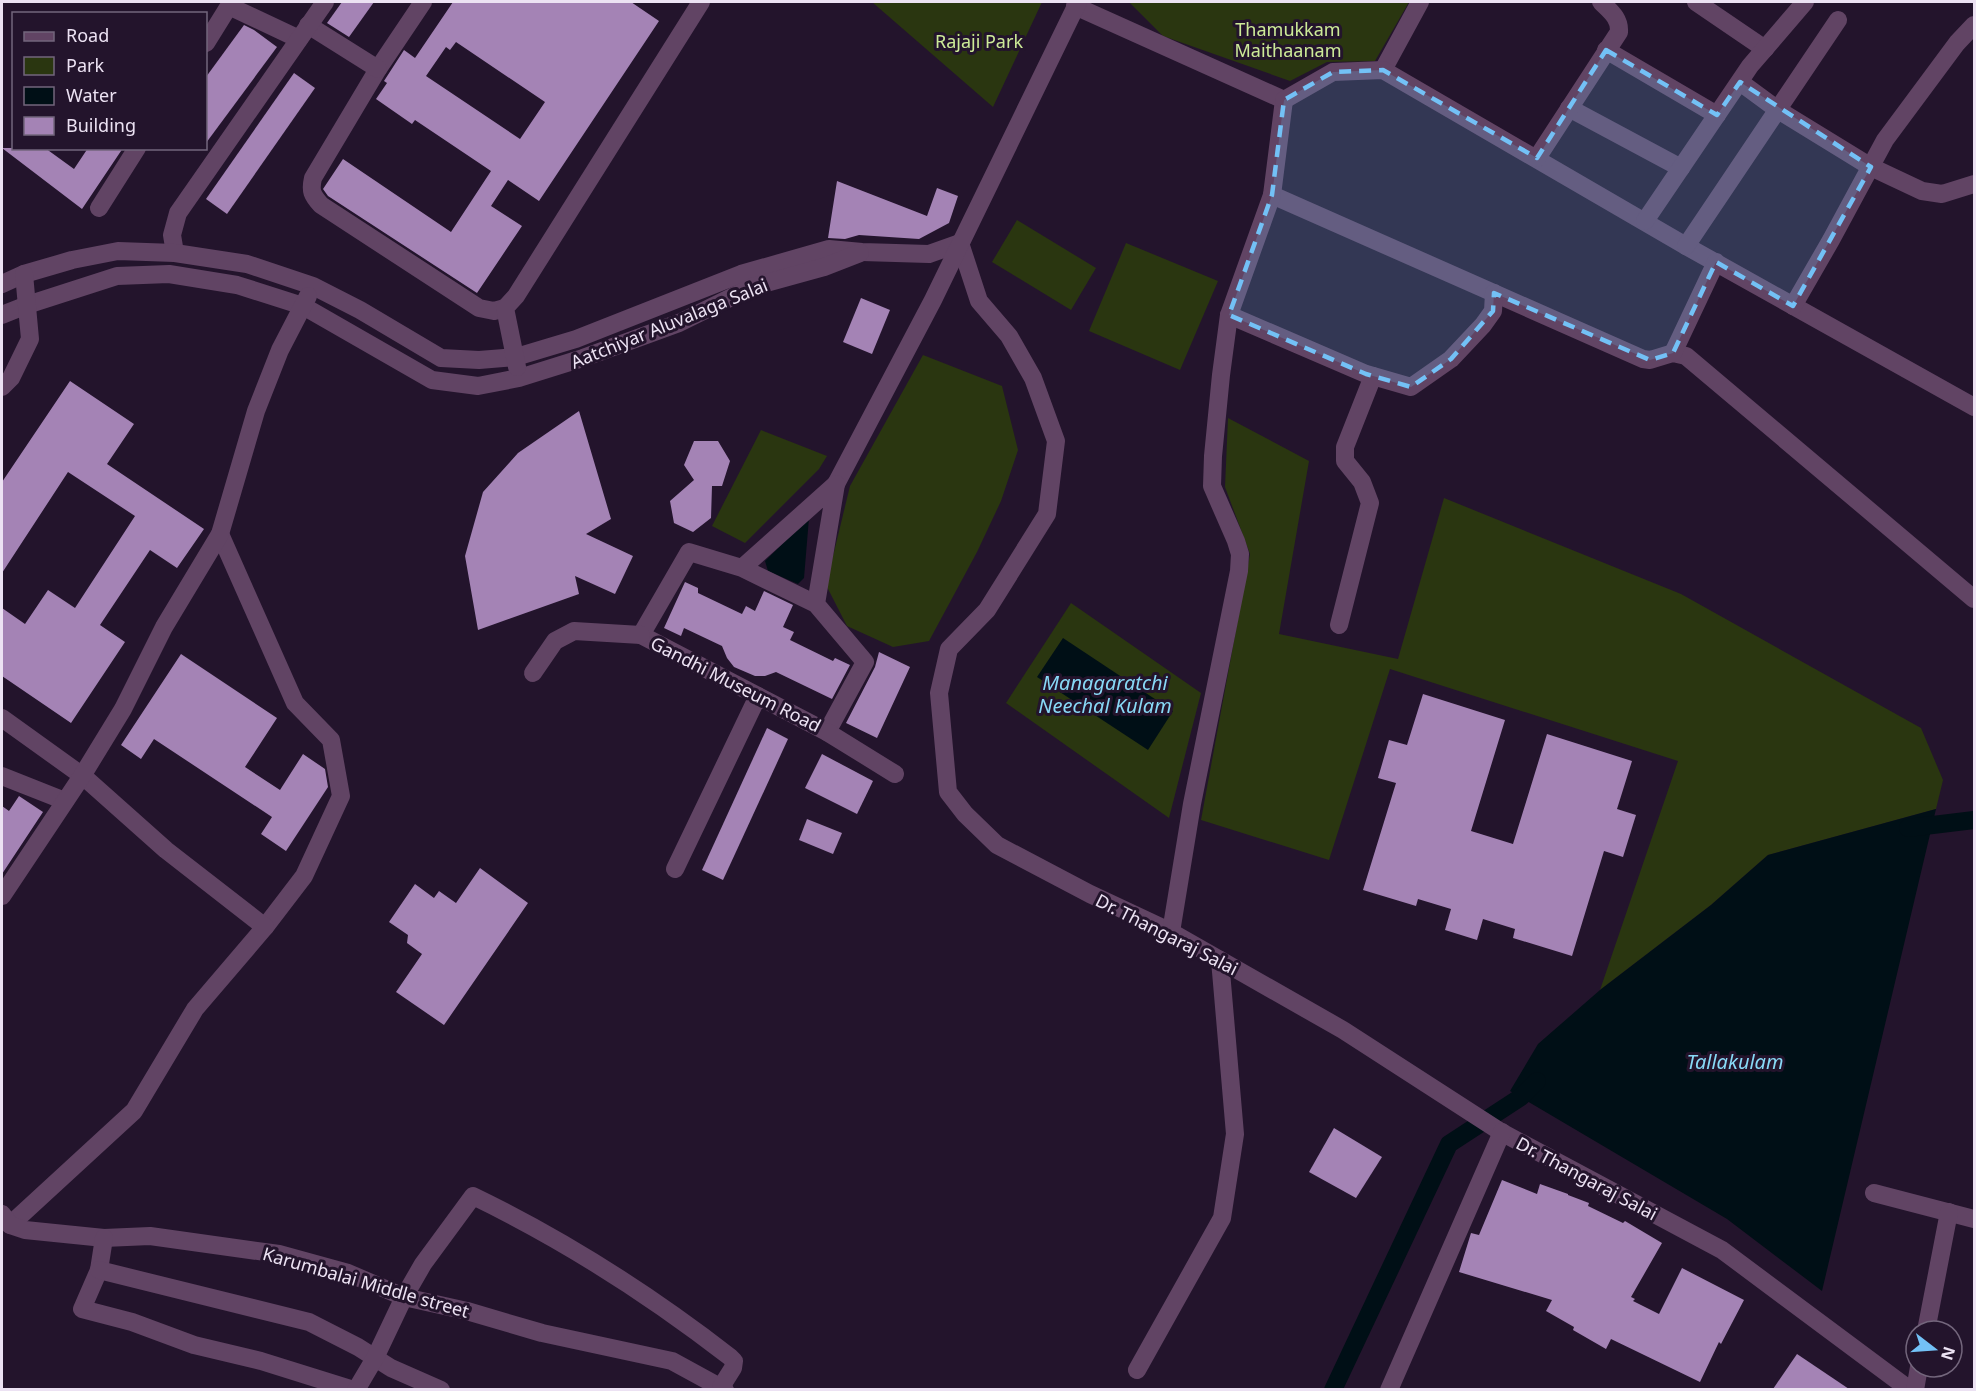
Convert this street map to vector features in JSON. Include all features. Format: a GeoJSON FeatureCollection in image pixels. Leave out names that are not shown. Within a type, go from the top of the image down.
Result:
{"type":"FeatureCollection","features":[{"type":"Feature","properties":{"kind":"street"},"geometry":{"type":"LineString","coordinates":[[175,253],[172,235],[178,213],[325,2]]}},
{"type":"Feature","properties":{"kind":"street"},"geometry":{"type":"LineString","coordinates":[[423,2],[378,69],[313,178],[312,195],[321,205],[479,308],[494,311],[506,308],[516,296],[701,2]]}},
{"type":"Feature","properties":{"kind":"street"},"geometry":{"type":"LineString","coordinates":[[1383,70],[1420,2]]}},
{"type":"Feature","properties":{"kind":"street"},"geometry":{"type":"LineString","coordinates":[[1537,158],[1619,32],[1620,24],[1616,16],[1601,2]]}},
{"type":"Feature","properties":{"kind":"street"},"geometry":{"type":"LineString","coordinates":[[1696,2],[1765,49]]}},
{"type":"Feature","properties":{"kind":"street"},"geometry":{"type":"LineString","coordinates":[[1645,221],[1740,82],[1805,2]]}},
{"type":"Feature","properties":{"kind":"street"},"geometry":{"type":"LineString","coordinates":[[816,604],[836,484],[933,300],[1076,4],[1284,100]]}},
{"type":"Feature","properties":{"kind":"street"},"geometry":{"type":"LineString","coordinates":[[207,41],[229,6],[303,32],[378,69]]}},
{"type":"Feature","properties":{"kind":"street"},"geometry":{"type":"LineString","coordinates":[[1686,246],[1838,20]]}},
{"type":"Feature","properties":{"kind":"street"},"geometry":{"type":"LineString","coordinates":[[1793,306],[1885,140],[1957,43],[1974,25]]}},
{"type":"Feature","properties":{"kind":"street"},"geometry":{"type":"LineString","coordinates":[[1606,50],[1717,115]]}},
{"type":"Feature","properties":{"kind":"street"},"geometry":{"type":"LineString","coordinates":[[1284,100],[1333,72],[1383,70],[1686,246],[1974,407]]}},
{"type":"Feature","properties":{"kind":"street"},"geometry":{"type":"LineString","coordinates":[[1740,82],[1778,110],[1871,167],[1922,191],[1942,194],[1974,184]]}},
{"type":"Feature","properties":{"kind":"street"},"geometry":{"type":"LineString","coordinates":[[1171,932],[1192,804],[1239,571],[1240,554],[1236,541],[1212,486],[1221,375],[1229,315],[1272,195],[1284,100]]}},
{"type":"Feature","properties":{"kind":"street"},"geometry":{"type":"LineString","coordinates":[[1569,108],[1681,168]]}},
{"type":"Feature","properties":{"kind":"street"},"geometry":{"type":"LineString","coordinates":[[99,208],[136,150]]}},
{"type":"Feature","properties":{"kind":"street"},"geometry":{"type":"LineString","coordinates":[[1272,195],[1643,359],[1650,360],[1673,353],[1686,356],[1974,599]]}},
{"type":"Feature","properties":{"kind":"street","name":"Aatchiyar Aluvalaga Salai"},"geometry":{"type":"LineString","coordinates":[[2,284],[24,274],[72,260],[118,251],[175,253],[247,264],[313,286],[360,310],[441,357],[479,360],[516,357],[576,339],[741,274],[829,249],[929,254],[960,243]]}},
{"type":"Feature","properties":{"kind":"street","name":"Dr. Thangaraj Salai"},"geometry":{"type":"LineString","coordinates":[[960,243],[979,301],[1009,336],[1033,378],[1056,441],[1047,514],[987,610],[949,649],[939,693],[948,792],[965,814],[997,845],[1090,894],[1171,932],[1343,1030],[1502,1132],[1722,1250],[1910,1389]]}},
{"type":"Feature","properties":{"kind":"street","name":"Aatchiyar Aluvalaga Salai"},"geometry":{"type":"LineString","coordinates":[[2,315],[117,276],[169,274],[237,285],[303,306],[432,380],[478,386],[519,378],[583,358],[679,323],[752,287],[824,267],[861,252]]}},
{"type":"Feature","properties":{"kind":"street"},"geometry":{"type":"LineString","coordinates":[[1673,353],[1716,262]]}},
{"type":"Feature","properties":{"kind":"street"},"geometry":{"type":"LineString","coordinates":[[2,387],[11,378],[30,339],[24,274]]}},
{"type":"Feature","properties":{"kind":"street"},"geometry":{"type":"LineString","coordinates":[[2,896],[82,776],[123,709],[164,627],[220,534],[256,411],[280,350],[313,286]]}},
{"type":"Feature","properties":{"kind":"street"},"geometry":{"type":"LineString","coordinates":[[1229,315],[1373,376],[1411,387],[1451,359],[1483,325],[1492,311],[1494,293]]}},
{"type":"Feature","properties":{"kind":"street"},"geometry":{"type":"LineString","coordinates":[[506,308],[519,378]]}},
{"type":"Feature","properties":{"kind":"street"},"geometry":{"type":"LineString","coordinates":[[1339,625],[1370,502],[1362,482],[1345,462],[1345,447],[1373,376]]}},
{"type":"Feature","properties":{"kind":"street"},"geometry":{"type":"LineString","coordinates":[[742,568],[836,484]]}},
{"type":"Feature","properties":{"kind":"street"},"geometry":{"type":"LineString","coordinates":[[6,1219],[134,1111],[195,1009],[265,927],[304,876],[341,796],[331,740],[295,703],[220,534]]}},
{"type":"Feature","properties":{"kind":"street","name":"Gandhi Museum Road"},"geometry":{"type":"LineString","coordinates":[[688,552],[742,568],[816,604],[865,662],[827,732],[641,635],[688,552]]}},
{"type":"Feature","properties":{"kind":"street"},"geometry":{"type":"LineString","coordinates":[[533,673],[555,641],[574,631],[641,635]]}},
{"type":"Feature","properties":{"kind":"street"},"geometry":{"type":"LineString","coordinates":[[675,869],[758,696]]}},
{"type":"Feature","properties":{"kind":"street"},"geometry":{"type":"LineString","coordinates":[[2,718],[82,776],[166,850],[265,927]]}},
{"type":"Feature","properties":{"kind":"street"},"geometry":{"type":"LineString","coordinates":[[827,732],[895,774]]}},
{"type":"Feature","properties":{"kind":"street"},"geometry":{"type":"LineString","coordinates":[[2,776],[65,801]]}},
{"type":"Feature","properties":{"kind":"street"},"geometry":{"type":"LineString","coordinates":[[1137,1370],[1222,1218],[1235,1134],[1220,960]]}},
{"type":"Feature","properties":{"kind":"street"},"geometry":{"type":"LineString","coordinates":[[1389,1389],[1502,1132]]}},
{"type":"Feature","properties":{"kind":"street"},"geometry":{"type":"LineString","coordinates":[[1874,1193],[1974,1219]]}},
{"type":"Feature","properties":{"kind":"street"},"geometry":{"type":"LineString","coordinates":[[104,1238],[99,1270],[82,1308],[132,1322],[194,1345],[261,1361],[355,1389],[375,1358],[404,1297],[423,1264],[473,1196],[551,1237],[632,1287],[697,1331],[734,1361],[734,1368],[723,1388]]}},
{"type":"Feature","properties":{"kind":"street"},"geometry":{"type":"LineString","coordinates":[[1928,1319],[1949,1212]]}},
{"type":"Feature","properties":{"kind":"street","name":"Karumbalai Middle street"},"geometry":{"type":"LineString","coordinates":[[6,1219],[25,1230],[104,1238],[150,1236],[279,1254],[348,1273],[404,1297],[467,1311],[542,1332],[672,1360],[723,1388]]}},
{"type":"Feature","properties":{"kind":"street"},"geometry":{"type":"LineString","coordinates":[[99,1270],[309,1322],[391,1368],[441,1389]]}},
{"type":"Feature","properties":{"kind":"highlighted area"},"geometry":{"type":"Polygon","coordinates":[[[1606,50],[1717,115],[1740,82],[1871,167],[1793,306],[1716,262],[1673,353],[1650,360],[1494,293],[1493,311],[1451,359],[1411,387],[1366,374],[1229,315],[1272,195],[1284,100],[1333,72],[1383,70],[1537,158],[1606,50]]]}},
{"type":"Feature","properties":{"kind":"green space","name":"Rajaji Park"},"geometry":{"type":"Polygon","coordinates":[[[872,2],[1042,2],[993,107],[872,2]]]}},
{"type":"Feature","properties":{"kind":"green space","name":"Thamukkam Maithaanam"},"geometry":{"type":"Polygon","coordinates":[[[1129,2],[1409,2],[1375,61],[1327,62],[1290,81],[1163,36],[1129,2]]]}},
{"type":"Feature","properties":{"kind":"green space"},"geometry":{"type":"Polygon","coordinates":[[[1017,220],[1096,268],[1071,310],[992,262],[1017,220]]]}},
{"type":"Feature","properties":{"kind":"green space"},"geometry":{"type":"Polygon","coordinates":[[[1126,243],[1218,281],[1180,370],[1089,331],[1126,243]]]}},
{"type":"Feature","properties":{"kind":"green space"},"geometry":{"type":"Polygon","coordinates":[[[923,355],[1002,386],[1018,450],[1001,501],[977,552],[929,641],[893,647],[847,626],[826,585],[850,486],[923,355]]]}},
{"type":"Feature","properties":{"kind":"green space"},"geometry":{"type":"Polygon","coordinates":[[[1228,418],[1309,461],[1279,634],[1398,659],[1444,498],[1681,594],[1921,728],[1943,780],[1936,809],[1768,855],[1711,905],[1600,990],[1678,761],[1390,669],[1329,860],[1201,820],[1250,554],[1225,487],[1228,418]]]}},
{"type":"Feature","properties":{"kind":"green space"},"geometry":{"type":"Polygon","coordinates":[[[761,430],[827,456],[819,469],[745,543],[712,526],[761,430]]]}},
{"type":"Feature","properties":{"kind":"green space"},"geometry":{"type":"Polygon","coordinates":[[[1071,603],[1201,693],[1169,818],[1006,703],[1071,603]]]}},
{"type":"Feature","properties":{"kind":"water"},"geometry":{"type":"Polygon","coordinates":[[[809,518],[804,578],[798,584],[768,571],[765,561],[809,518]]]}},
{"type":"Feature","properties":{"kind":"water","name":"Managaratchi Neechal Kulam"},"geometry":{"type":"Polygon","coordinates":[[[1063,638],[1173,711],[1148,750],[1037,677],[1063,638]]]}},
{"type":"Feature","properties":{"kind":"water","name":"Tallakulam"},"geometry":{"type":"Polygon","coordinates":[[[1936,809],[1822,1291],[1727,1219],[1510,1091],[1538,1044],[1600,990],[1711,905],[1768,855],[1936,809]]]}},
{"type":"Feature","properties":{"kind":"building"},"geometry":{"type":"Polygon","coordinates":[[[342,2],[374,2],[349,37],[327,23],[342,2]]]}},
{"type":"Feature","properties":{"kind":"building"},"geometry":{"type":"Polygon","coordinates":[[[453,2],[631,2],[659,21],[539,201],[508,180],[491,206],[522,226],[477,293],[328,196],[323,189],[343,159],[451,232],[491,171],[415,120],[412,124],[376,99],[387,83],[384,81],[404,50],[415,58],[453,2]],[[456,42],[450,50],[446,47],[426,76],[520,139],[545,102],[456,42]]]}},
{"type":"Feature","properties":{"kind":"building"},"geometry":{"type":"Polygon","coordinates":[[[244,25],[277,47],[207,142],[207,76],[244,25]]]}},
{"type":"Feature","properties":{"kind":"building"},"geometry":{"type":"Polygon","coordinates":[[[294,73],[315,88],[227,214],[206,199],[294,73]]]}},
{"type":"Feature","properties":{"kind":"building"},"geometry":{"type":"Polygon","coordinates":[[[2,148],[48,150],[74,169],[87,150],[122,150],[82,209],[2,148]]]}},
{"type":"Feature","properties":{"kind":"building"},"geometry":{"type":"Polygon","coordinates":[[[837,181],[927,216],[937,188],[958,196],[949,223],[919,239],[859,235],[845,239],[828,238],[837,181]]]}},
{"type":"Feature","properties":{"kind":"building"},"geometry":{"type":"Polygon","coordinates":[[[861,298],[890,310],[872,354],[843,342],[861,298]]]}},
{"type":"Feature","properties":{"kind":"building"},"geometry":{"type":"Polygon","coordinates":[[[70,381],[134,424],[107,464],[204,529],[177,568],[150,550],[100,625],[125,642],[71,723],[2,676],[2,608],[25,624],[48,590],[75,608],[135,516],[68,472],[2,573],[2,482],[70,381]]]}},
{"type":"Feature","properties":{"kind":"building"},"geometry":{"type":"Polygon","coordinates":[[[579,411],[611,519],[586,534],[633,556],[615,594],[575,576],[579,594],[478,630],[465,556],[483,492],[518,453],[579,411]]]}},
{"type":"Feature","properties":{"kind":"building"},"geometry":{"type":"Polygon","coordinates":[[[694,441],[718,441],[730,461],[722,486],[712,486],[711,518],[693,532],[674,523],[670,501],[694,480],[684,465],[694,441]]]}},
{"type":"Feature","properties":{"kind":"building"},"geometry":{"type":"Polygon","coordinates":[[[685,582],[698,588],[698,593],[742,614],[746,606],[755,611],[764,591],[793,605],[783,627],[794,632],[790,640],[833,661],[835,658],[850,665],[832,699],[776,672],[765,676],[755,676],[734,667],[722,646],[684,628],[681,636],[664,628],[685,582]]]}},
{"type":"Feature","properties":{"kind":"building"},"geometry":{"type":"Polygon","coordinates":[[[879,652],[910,667],[877,738],[846,723],[875,667],[879,652]]]}},
{"type":"Feature","properties":{"kind":"building"},"geometry":{"type":"Polygon","coordinates":[[[181,654],[277,718],[245,767],[280,790],[303,754],[325,769],[328,787],[286,851],[261,834],[272,817],[154,739],[141,759],[121,745],[181,654]]]}},
{"type":"Feature","properties":{"kind":"building"},"geometry":{"type":"Polygon","coordinates":[[[1423,694],[1505,720],[1471,831],[1513,844],[1547,734],[1632,761],[1617,809],[1636,815],[1623,857],[1604,851],[1572,956],[1513,938],[1515,929],[1483,919],[1477,940],[1445,930],[1451,909],[1418,899],[1416,906],[1363,890],[1396,783],[1378,778],[1389,740],[1407,745],[1423,694]]]}},
{"type":"Feature","properties":{"kind":"building"},"geometry":{"type":"Polygon","coordinates":[[[767,728],[788,739],[723,880],[702,870],[767,728]]]}},
{"type":"Feature","properties":{"kind":"building"},"geometry":{"type":"Polygon","coordinates":[[[822,754],[873,781],[857,814],[805,788],[822,754]]]}},
{"type":"Feature","properties":{"kind":"building"},"geometry":{"type":"Polygon","coordinates":[[[19,796],[43,812],[2,874],[2,806],[9,811],[19,796]]]}},
{"type":"Feature","properties":{"kind":"building"},"geometry":{"type":"Polygon","coordinates":[[[807,819],[842,833],[833,854],[799,840],[807,819]]]}},
{"type":"Feature","properties":{"kind":"building"},"geometry":{"type":"Polygon","coordinates":[[[480,868],[528,903],[444,1025],[396,992],[422,954],[407,943],[408,935],[389,922],[415,884],[434,898],[439,891],[456,903],[480,868]]]}},
{"type":"Feature","properties":{"kind":"building"},"geometry":{"type":"Polygon","coordinates":[[[1334,1128],[1382,1157],[1356,1198],[1309,1172],[1334,1128]]]}},
{"type":"Feature","properties":{"kind":"building"},"geometry":{"type":"Polygon","coordinates":[[[1502,1180],[1537,1194],[1540,1184],[1568,1194],[1589,1203],[1588,1206],[1623,1223],[1625,1221],[1662,1243],[1631,1297],[1635,1299],[1633,1301],[1659,1314],[1682,1268],[1744,1300],[1721,1344],[1719,1342],[1700,1382],[1611,1339],[1606,1349],[1546,1311],[1552,1300],[1459,1272],[1471,1233],[1479,1235],[1502,1180]]]}},
{"type":"Feature","properties":{"kind":"building"},"geometry":{"type":"Polygon","coordinates":[[[1797,1354],[1849,1389],[1773,1389],[1797,1354]]]}},
{"type":"Feature","properties":{"kind":"waterway"},"geometry":{"type":"LineString","coordinates":[[1908,828],[1974,820]]}},
{"type":"Feature","properties":{"kind":"waterway"},"geometry":{"type":"LineString","coordinates":[[1333,1390],[1449,1144],[1521,1097],[1537,1081]]}}]}
